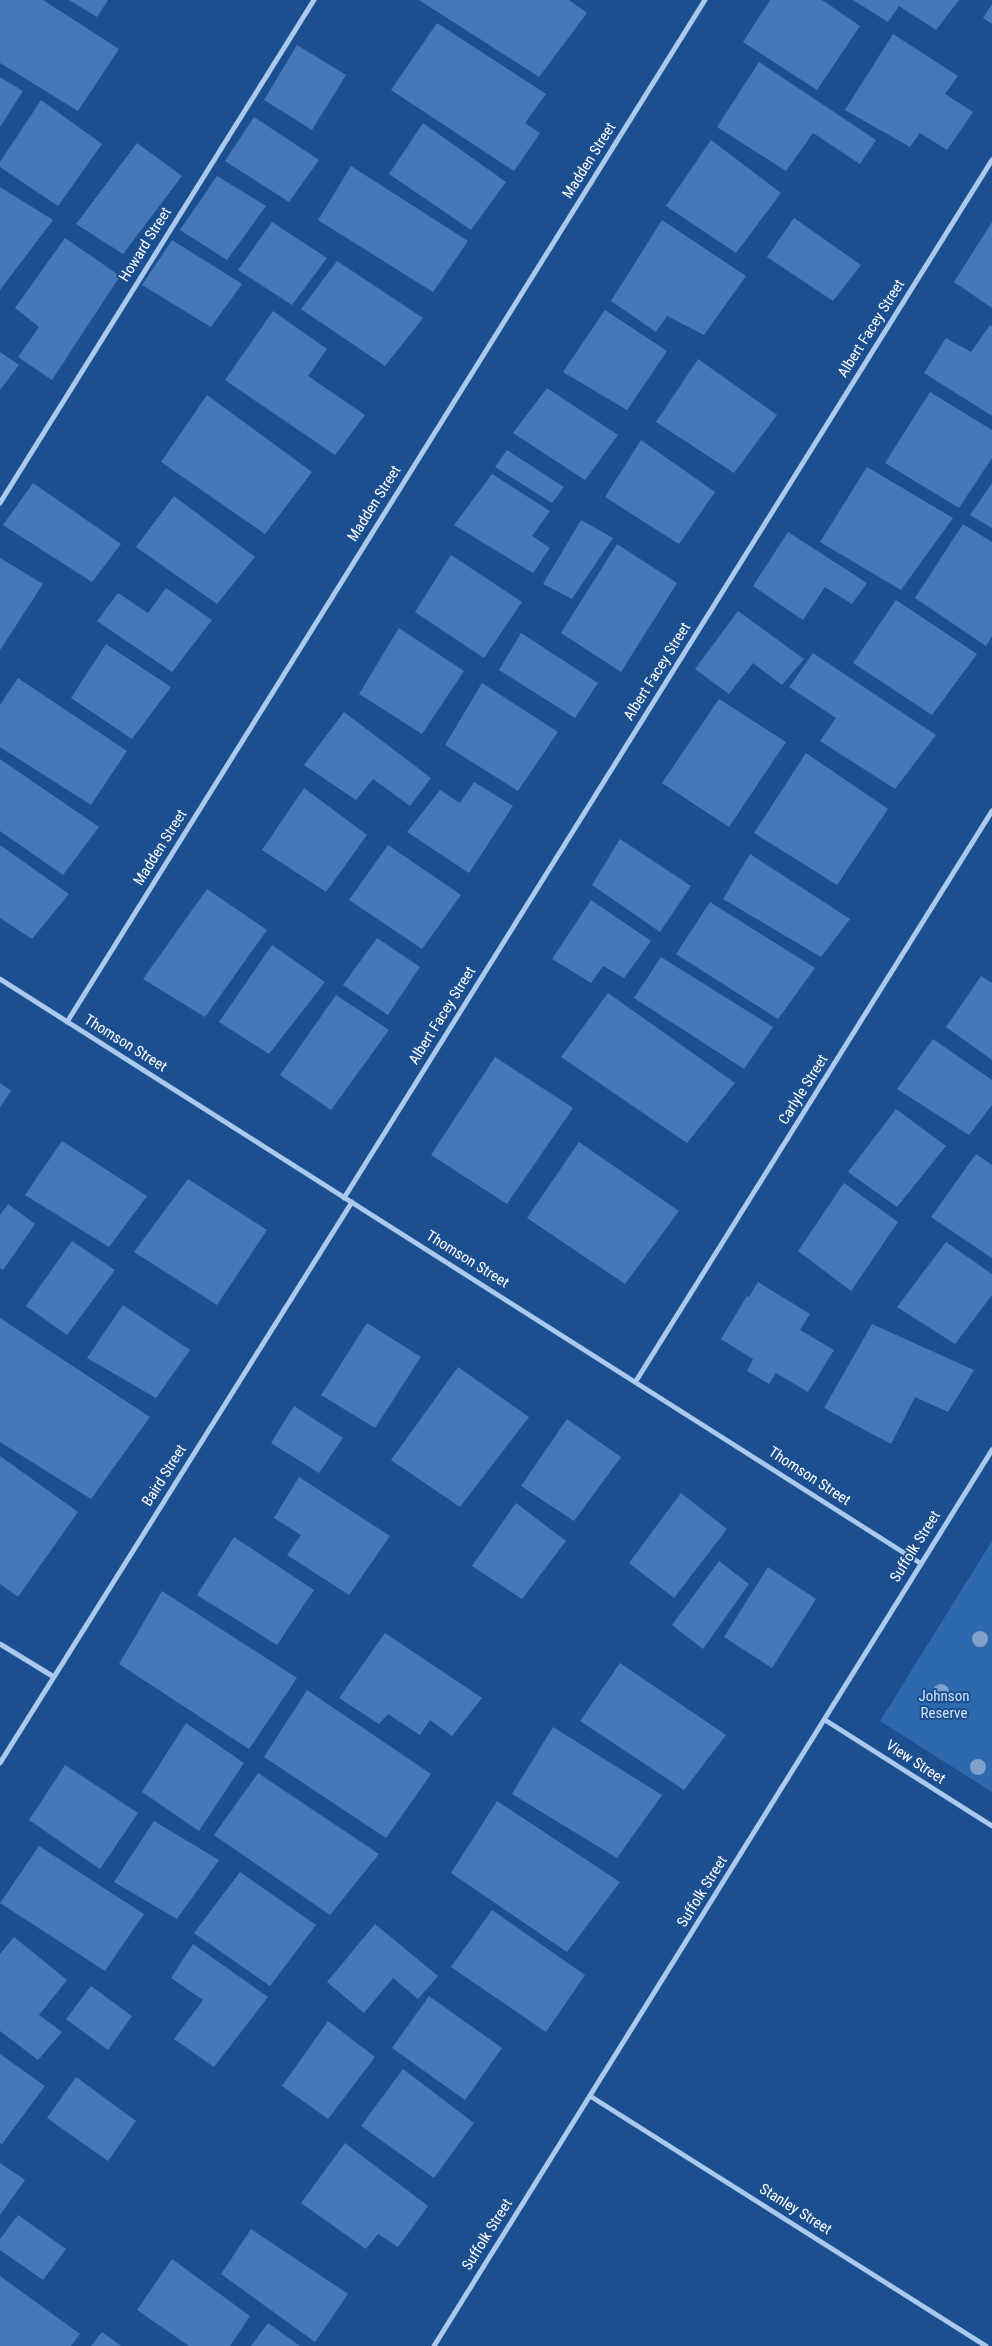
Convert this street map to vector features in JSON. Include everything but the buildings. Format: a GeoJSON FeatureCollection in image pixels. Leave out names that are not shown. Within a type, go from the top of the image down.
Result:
{"type":"FeatureCollection","features":[{"type":"Feature","properties":{"kind":"street","name":"Howard Street"},"geometry":{"type":"LineString","coordinates":[[0,503],[314,0]]}},
{"type":"Feature","properties":{"kind":"street","name":"Madden Street"},"geometry":{"type":"LineString","coordinates":[[67,1022],[705,0]]}},
{"type":"Feature","properties":{"kind":"street","name":"Albert Facey Street"},"geometry":{"type":"LineString","coordinates":[[344,1198],[992,160]]}},
{"type":"Feature","properties":{"kind":"street","name":"Carlyle Street"},"geometry":{"type":"LineString","coordinates":[[636,1381],[992,812]]}},
{"type":"Feature","properties":{"kind":"street","name":"Thomson Street"},"geometry":{"type":"LineString","coordinates":[[0,979],[920,1563]]}},
{"type":"Feature","properties":{"kind":"street","name":"Baird Street"},"geometry":{"type":"LineString","coordinates":[[0,1763],[352,1202]]}},
{"type":"Feature","properties":{"kind":"street","name":"Suffolk Street"},"geometry":{"type":"LineString","coordinates":[[434,2346],[992,1450]]}},
{"type":"Feature","properties":{"kind":"street"},"geometry":{"type":"LineString","coordinates":[[0,1644],[54,1677]]}},
{"type":"Feature","properties":{"kind":"street","name":"View Street"},"geometry":{"type":"LineString","coordinates":[[825,1720],[992,1826]]}},
{"type":"Feature","properties":{"kind":"street","name":"Stanley Street"},"geometry":{"type":"LineString","coordinates":[[590,2096],[986,2346]]}},
{"type":"Feature","properties":{"kind":"green space","name":"Johnson Reserve"},"geometry":{"type":"Polygon","coordinates":[[[992,1541],[992,1792],[880,1721],[992,1541]]]}}]}
